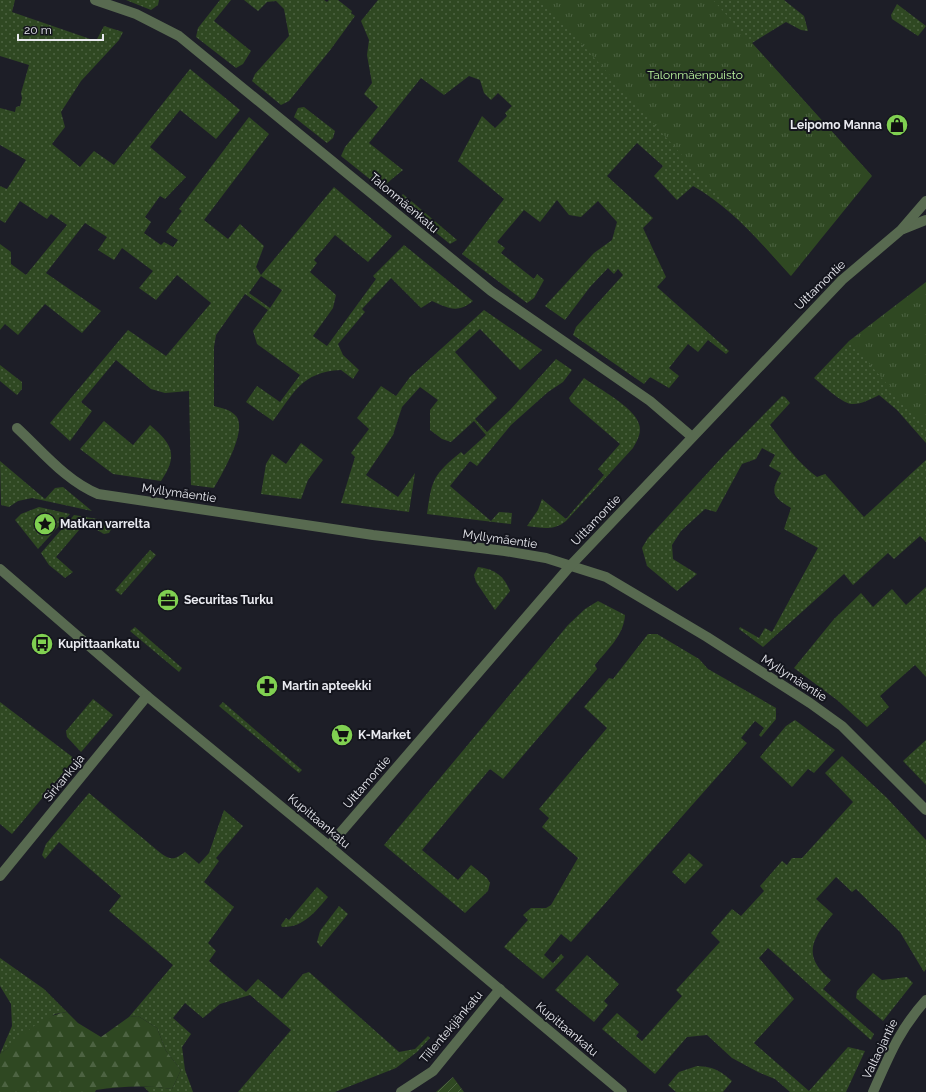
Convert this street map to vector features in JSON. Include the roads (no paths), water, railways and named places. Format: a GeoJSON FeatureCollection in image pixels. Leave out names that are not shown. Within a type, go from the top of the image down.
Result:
{"type":"FeatureCollection","features":[{"type":"Feature","properties":{"kind":"street","name":"Talonmäenkatu"},"geometry":{"type":"LineString","coordinates":[[95,0],[136,14],[179,36],[491,291],[650,401],[691,436]]}},
{"type":"Feature","properties":{"kind":"street","name":"Uittamontie"},"geometry":{"type":"LineString","coordinates":[[329,846],[571,565],[691,436],[842,280],[901,230],[926,201]]}},
{"type":"Feature","properties":{"kind":"street","name":"Uittamontie"},"geometry":{"type":"LineString","coordinates":[[901,230],[926,220]]}},
{"type":"Feature","properties":{"kind":"street","name":"Myllymäentie"},"geometry":{"type":"LineString","coordinates":[[17,428],[71,478],[86,489],[98,494],[373,536],[505,551],[571,565],[606,577],[810,702],[842,726],[926,810]]}},
{"type":"Feature","properties":{"kind":"street","name":"Kupittaankatu"},"geometry":{"type":"LineString","coordinates":[[0,569],[148,696],[622,1092]]}},
{"type":"Feature","properties":{"kind":"street","name":"Sirkankuja"},"geometry":{"type":"LineString","coordinates":[[0,876],[148,696]]}},
{"type":"Feature","properties":{"kind":"street","name":"Tiilentekijänkatu"},"geometry":{"type":"LineString","coordinates":[[401,1092],[433,1071],[500,989]]}},
{"type":"Feature","properties":{"kind":"street","name":"Valtaojantie"},"geometry":{"type":"LineString","coordinates":[[873,1092],[896,1042],[909,1019],[926,1000]]}},
{"type":"Feature","properties":{"kind":"place","name":"Leipomo Manna"},"geometry":{"type":"Point","coordinates":[897,125]}},
{"type":"Feature","properties":{"kind":"place","name":"Matkan varrelta"},"geometry":{"type":"Point","coordinates":[45,524]}},
{"type":"Feature","properties":{"kind":"place","name":"Securitas Turku"},"geometry":{"type":"Point","coordinates":[168,600]}},
{"type":"Feature","properties":{"kind":"place","name":"Kupittaankatu"},"geometry":{"type":"Point","coordinates":[42,644]}},
{"type":"Feature","properties":{"kind":"place","name":"Martin apteekki"},"geometry":{"type":"Point","coordinates":[267,686]}},
{"type":"Feature","properties":{"kind":"place","name":"K-Market"},"geometry":{"type":"Point","coordinates":[342,735]}},
{"type":"Feature","properties":{"kind":"park label","name":"Talonmäenpuisto"},"geometry":{"type":"Point","coordinates":[695,75]}}]}
